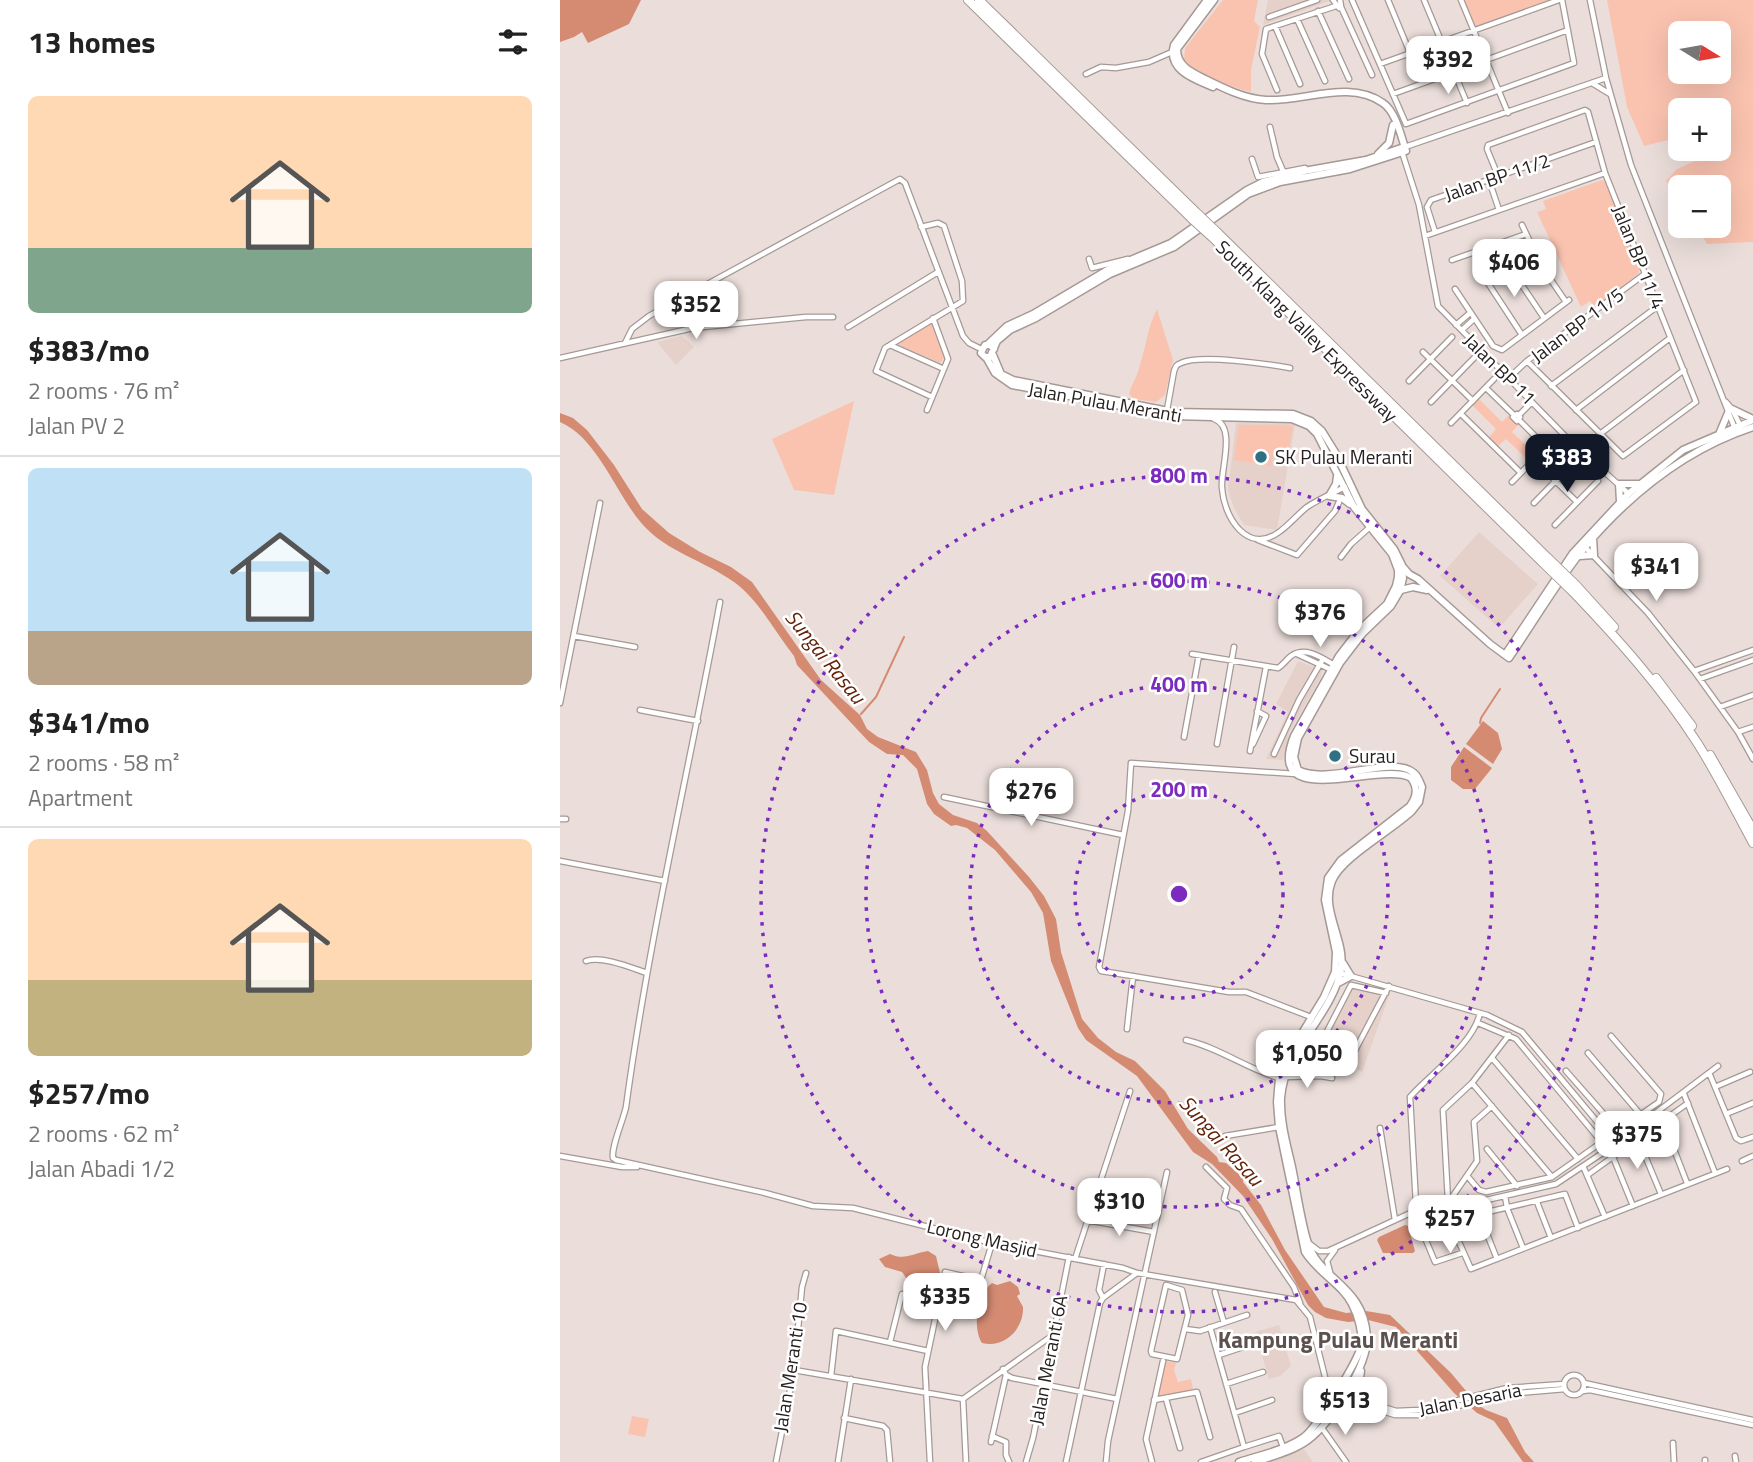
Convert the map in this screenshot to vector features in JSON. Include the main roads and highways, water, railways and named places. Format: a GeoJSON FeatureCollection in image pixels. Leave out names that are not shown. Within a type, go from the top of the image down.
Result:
{"type":"FeatureCollection","features":[{"type":"Feature","properties":{"kind":"highway","name":"South Klang Valley Expressway"},"geometry":{"type":"LineString","coordinates":[[968,0],[1215,235],[1627,642],[1702,740],[1753,830]]}},
{"type":"Feature","properties":{"kind":"highway","name":"South Klang Valley Expressway"},"geometry":{"type":"LineString","coordinates":[[979,0],[1195,217]]}},
{"type":"Feature","properties":{"kind":"highway","name":"South Klang Valley Expressway"},"geometry":{"type":"LineString","coordinates":[[1574,588],[1624,646],[1698,744],[1753,843]]}},
{"type":"Feature","properties":{"kind":"main road"},"geometry":{"type":"LineString","coordinates":[[1195,16],[1200,0]]}},
{"type":"Feature","properties":{"kind":"main road"},"geometry":{"type":"LineString","coordinates":[[1207,0],[1174,45],[1172,52],[1174,61],[1186,74],[1244,99],[1270,104],[1359,96],[1383,107],[1404,149]]}},
{"type":"Feature","properties":{"kind":"main road"},"geometry":{"type":"LineString","coordinates":[[1214,0],[1177,49],[1180,63],[1186,68],[1224,88],[1258,99],[1360,92],[1385,104],[1391,112],[1404,149]]}},
{"type":"Feature","properties":{"kind":"main road"},"geometry":{"type":"LineString","coordinates":[[1371,159],[1387,146],[1393,125]]}},
{"type":"Feature","properties":{"kind":"main road"},"geometry":{"type":"LineString","coordinates":[[988,351],[1007,326],[1033,314],[1087,280],[1183,236],[1247,190],[1263,182],[1371,159],[1404,149]]}},
{"type":"Feature","properties":{"kind":"main road"},"geometry":{"type":"LineString","coordinates":[[988,351],[1010,330],[1036,318],[1110,274],[1174,247],[1255,191],[1305,175],[1362,166],[1404,149]]}},
{"type":"Feature","properties":{"kind":"main road","name":"Jalan Pulau Meranti"},"geometry":{"type":"LineString","coordinates":[[988,351],[1001,374],[1013,380],[1167,410],[1302,416],[1317,426],[1328,440],[1352,506],[1386,547],[1398,570],[1396,586],[1387,604],[1359,630],[1329,665]]}},
{"type":"Feature","properties":{"kind":"main road","name":"Jalan Pulau Meranti"},"geometry":{"type":"LineString","coordinates":[[988,351],[995,373],[1012,385],[1173,416],[1300,421],[1317,434],[1337,472],[1390,543],[1409,574],[1507,656]]}},
{"type":"Feature","properties":{"kind":"main road"},"geometry":{"type":"LineString","coordinates":[[1719,434],[1730,411],[1753,420]]}},
{"type":"Feature","properties":{"kind":"main road"},"geometry":{"type":"LineString","coordinates":[[1507,656],[1517,637],[1583,545],[1620,503],[1686,457],[1753,420]]}},
{"type":"Feature","properties":{"kind":"main road"},"geometry":{"type":"LineString","coordinates":[[1507,656],[1583,545],[1593,538],[1640,484],[1683,450],[1719,434],[1753,427]]}},
{"type":"Feature","properties":{"kind":"main road"},"geometry":{"type":"LineString","coordinates":[[1337,472],[1336,484],[1327,497],[1342,498],[1352,506]]}},
{"type":"Feature","properties":{"kind":"main road"},"geometry":{"type":"LineString","coordinates":[[1620,503],[1619,484],[1640,484]]}},
{"type":"Feature","properties":{"kind":"main road"},"geometry":{"type":"LineString","coordinates":[[1578,556],[1594,555],[1593,538]]}},
{"type":"Feature","properties":{"kind":"main road"},"geometry":{"type":"LineString","coordinates":[[1255,1462],[1297,1447],[1324,1426],[1345,1404],[1364,1401],[1359,1385],[1366,1348],[1363,1329],[1351,1293],[1319,1264],[1307,1241],[1284,1127],[1282,1076],[1335,988],[1340,981],[1351,976],[1342,959],[1329,900],[1333,880],[1346,863],[1412,811],[1419,802],[1422,787],[1415,773],[1401,767],[1329,775],[1309,774],[1298,770],[1294,757],[1298,738],[1329,665],[1391,606],[1400,591],[1402,565]]}},
{"type":"Feature","properties":{"kind":"main road"},"geometry":{"type":"LineString","coordinates":[[1400,591],[1413,587],[1429,591]]}},
{"type":"Feature","properties":{"kind":"main road"},"geometry":{"type":"LineString","coordinates":[[1490,644],[1503,646],[1517,637]]}},
{"type":"Feature","properties":{"kind":"main road"},"geometry":{"type":"LineString","coordinates":[[1329,665],[1326,678],[1290,746],[1289,760],[1297,774],[1317,780],[1394,772],[1411,778],[1416,789],[1416,796],[1410,806],[1341,860],[1328,878],[1325,900],[1338,973],[1311,1017],[1282,1076],[1276,1102],[1305,1252],[1315,1267],[1356,1305]]}},
{"type":"Feature","properties":{"kind":"main road"},"geometry":{"type":"LineString","coordinates":[[1335,988],[1342,959]]}},
{"type":"Feature","properties":{"kind":"main road"},"geometry":{"type":"LineString","coordinates":[[1239,1462],[1294,1443],[1313,1429],[1355,1360],[1361,1347],[1363,1329]]}},
{"type":"Feature","properties":{"kind":"main road"},"geometry":{"type":"LineString","coordinates":[[1324,1426],[1362,1365]]}},
{"type":"Feature","properties":{"kind":"waterway","name":"Sungai Rasau"},"geometry":{"type":"LineString","coordinates":[[861,714],[876,697],[904,637]]}},
{"type":"Feature","properties":{"kind":"waterway"},"geometry":{"type":"LineString","coordinates":[[1480,723],[1500,689]]}},
{"type":"Feature","properties":{"kind":"place","name":"SK Pulau Meranti"},"geometry":{"type":"Point","coordinates":[1261,457]}},
{"type":"Feature","properties":{"kind":"place","name":"Surau"},"geometry":{"type":"Point","coordinates":[1335,756]}},
{"type":"Feature","properties":{"kind":"district","name":"Kampung Pulau Meranti"},"geometry":{"type":"Point","coordinates":[1338,1340]}}]}
